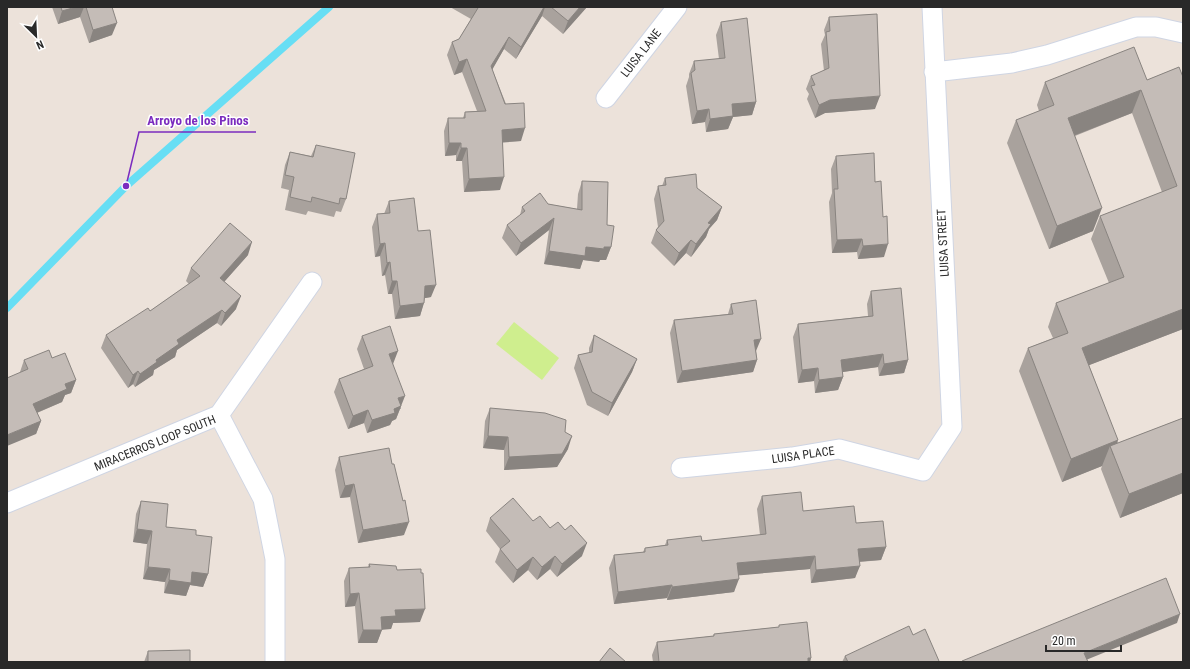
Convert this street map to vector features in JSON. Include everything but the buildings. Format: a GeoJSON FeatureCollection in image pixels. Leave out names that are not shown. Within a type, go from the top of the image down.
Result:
{"type":"FeatureCollection","features":[{"type":"Feature","properties":{"kind":"street","name":"LUISA LANE"},"geometry":{"type":"LineString","coordinates":[[606,98],[677,7]]}},
{"type":"Feature","properties":{"kind":"street","name":"LUISA STREET"},"geometry":{"type":"LineString","coordinates":[[922,471],[952,426],[932,7]]}},
{"type":"Feature","properties":{"kind":"street"},"geometry":{"type":"LineString","coordinates":[[934,72],[1018,62],[1136,26],[1156,26],[1183,33]]}},
{"type":"Feature","properties":{"kind":"street"},"geometry":{"type":"LineString","coordinates":[[219,415],[312,282]]}},
{"type":"Feature","properties":{"kind":"street","name":"MIRACERROS LOOP SOUTH"},"geometry":{"type":"LineString","coordinates":[[7,503],[219,415],[263,499],[275,559],[275,662]]}},
{"type":"Feature","properties":{"kind":"street","name":"LUISA PLACE"},"geometry":{"type":"LineString","coordinates":[[681,468],[792,457],[839,449],[922,471]]}},
{"type":"Feature","properties":{"kind":"green space"},"geometry":{"type":"Polygon","coordinates":[[[514,322],[559,358],[542,380],[496,344],[514,322]]]}},
{"type":"Feature","properties":{"kind":"waterway"},"geometry":{"type":"LineString","coordinates":[[7,308],[126,186],[329,7]]}},
{"type":"Feature","properties":{"kind":"place","name":"Arroyo de los Pinos"},"geometry":{"type":"Point","coordinates":[126,186]}}]}
